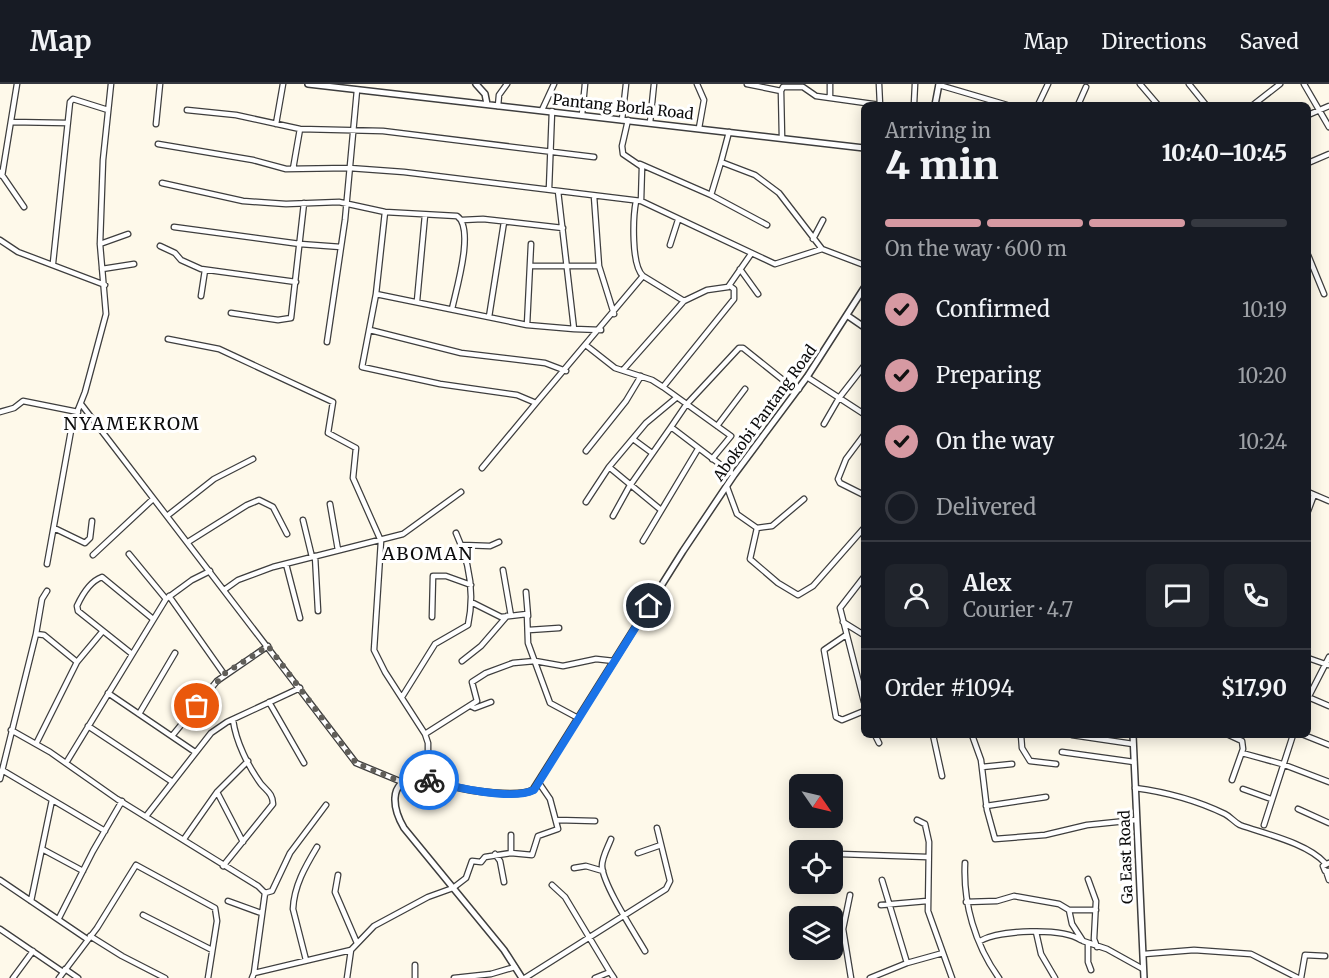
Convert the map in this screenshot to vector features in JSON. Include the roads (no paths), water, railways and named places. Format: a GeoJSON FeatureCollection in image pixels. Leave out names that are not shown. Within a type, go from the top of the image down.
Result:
{"type":"FeatureCollection","features":[{"type":"Feature","properties":{"kind":"street"},"geometry":{"type":"LineString","coordinates":[[17,84],[1,174],[24,207]]}},
{"type":"Feature","properties":{"kind":"street"},"geometry":{"type":"LineString","coordinates":[[47,564],[72,425],[81,404],[106,314],[100,244],[111,84]]}},
{"type":"Feature","properties":{"kind":"street"},"geometry":{"type":"LineString","coordinates":[[156,124],[160,84]]}},
{"type":"Feature","properties":{"kind":"street"},"geometry":{"type":"LineString","coordinates":[[276,124],[283,84]]}},
{"type":"Feature","properties":{"kind":"street","name":"Pantang Borla Road"},"geometry":{"type":"LineString","coordinates":[[308,84],[861,148]]}},
{"type":"Feature","properties":{"kind":"street"},"geometry":{"type":"LineString","coordinates":[[476,84],[485,94],[487,104]]}},
{"type":"Feature","properties":{"kind":"street"},"geometry":{"type":"LineString","coordinates":[[498,106],[499,95],[507,84]]}},
{"type":"Feature","properties":{"kind":"street"},"geometry":{"type":"LineString","coordinates":[[542,110],[554,84]]}},
{"type":"Feature","properties":{"kind":"street"},"geometry":{"type":"LineString","coordinates":[[582,115],[585,84]]}},
{"type":"Feature","properties":{"kind":"street"},"geometry":{"type":"LineString","coordinates":[[626,84],[622,146],[623,154],[628,160],[711,195],[767,225]]}},
{"type":"Feature","properties":{"kind":"street"},"geometry":{"type":"LineString","coordinates":[[650,123],[654,84]]}},
{"type":"Feature","properties":{"kind":"street"},"geometry":{"type":"LineString","coordinates":[[697,84],[704,99],[699,128]]}},
{"type":"Feature","properties":{"kind":"street"},"geometry":{"type":"LineString","coordinates":[[747,84],[781,91]]}},
{"type":"Feature","properties":{"kind":"street"},"geometry":{"type":"LineString","coordinates":[[830,84],[830,97]]}},
{"type":"Feature","properties":{"kind":"street"},"geometry":{"type":"LineString","coordinates":[[879,84],[880,102]]}},
{"type":"Feature","properties":{"kind":"street"},"geometry":{"type":"LineString","coordinates":[[914,102],[915,84]]}},
{"type":"Feature","properties":{"kind":"street"},"geometry":{"type":"LineString","coordinates":[[1039,102],[1048,84]]}},
{"type":"Feature","properties":{"kind":"street"},"geometry":{"type":"LineString","coordinates":[[1140,84],[1155,102]]}},
{"type":"Feature","properties":{"kind":"street"},"geometry":{"type":"LineString","coordinates":[[1189,84],[1204,102]]}},
{"type":"Feature","properties":{"kind":"street"},"geometry":{"type":"LineString","coordinates":[[1257,102],[1280,84]]}},
{"type":"Feature","properties":{"kind":"street"},"geometry":{"type":"LineString","coordinates":[[1305,84],[1329,127]]}},
{"type":"Feature","properties":{"kind":"street"},"geometry":{"type":"LineString","coordinates":[[936,102],[939,85],[990,102]]}},
{"type":"Feature","properties":{"kind":"street"},"geometry":{"type":"LineString","coordinates":[[782,138],[781,91],[783,87],[803,87],[810,94],[861,102]]}},
{"type":"Feature","properties":{"kind":"street"},"geometry":{"type":"LineString","coordinates":[[1079,102],[1086,87]]}},
{"type":"Feature","properties":{"kind":"street"},"geometry":{"type":"LineString","coordinates":[[327,342],[355,129],[357,90]]}},
{"type":"Feature","properties":{"kind":"street"},"geometry":{"type":"LineString","coordinates":[[53,263],[68,123],[73,99],[108,110]]}},
{"type":"Feature","properties":{"kind":"street"},"geometry":{"type":"LineString","coordinates":[[1311,114],[1329,106]]}},
{"type":"Feature","properties":{"kind":"street"},"geometry":{"type":"LineString","coordinates":[[187,110],[236,115],[300,129],[355,129],[550,151],[576,157],[594,157]]}},
{"type":"Feature","properties":{"kind":"street"},"geometry":{"type":"LineString","coordinates":[[549,189],[552,111]]}},
{"type":"Feature","properties":{"kind":"street"},"geometry":{"type":"LineString","coordinates":[[11,122],[68,123]]}},
{"type":"Feature","properties":{"kind":"street"},"geometry":{"type":"LineString","coordinates":[[293,169],[300,129]]}},
{"type":"Feature","properties":{"kind":"street"},"geometry":{"type":"LineString","coordinates":[[711,195],[729,132]]}},
{"type":"Feature","properties":{"kind":"street"},"geometry":{"type":"LineString","coordinates":[[158,144],[293,169],[349,168],[549,189],[638,201],[778,265],[822,249]]}},
{"type":"Feature","properties":{"kind":"street"},"geometry":{"type":"LineString","coordinates":[[1311,162],[1329,154]]}},
{"type":"Feature","properties":{"kind":"street"},"geometry":{"type":"LineString","coordinates":[[721,162],[755,175],[779,193],[822,249],[861,264]]}},
{"type":"Feature","properties":{"kind":"street"},"geometry":{"type":"LineString","coordinates":[[640,164],[638,201],[634,219],[639,271],[643,276],[684,301]]}},
{"type":"Feature","properties":{"kind":"street"},"geometry":{"type":"LineString","coordinates":[[162,183],[243,201],[346,204],[385,212],[457,216],[462,220],[465,228],[462,259],[452,309]]}},
{"type":"Feature","properties":{"kind":"street"},"geometry":{"type":"LineString","coordinates":[[558,191],[574,329]]}},
{"type":"Feature","properties":{"kind":"street"},"geometry":{"type":"LineString","coordinates":[[594,196],[598,266],[614,314]]}},
{"type":"Feature","properties":{"kind":"street"},"geometry":{"type":"LineString","coordinates":[[231,313],[286,321],[293,314],[304,203]]}},
{"type":"Feature","properties":{"kind":"street"},"geometry":{"type":"LineString","coordinates":[[385,212],[376,294],[370,330],[360,365],[364,369],[440,384],[517,395],[536,404]]}},
{"type":"Feature","properties":{"kind":"street"},"geometry":{"type":"LineString","coordinates":[[417,301],[425,215]]}},
{"type":"Feature","properties":{"kind":"street"},"geometry":{"type":"LineString","coordinates":[[462,220],[563,228]]}},
{"type":"Feature","properties":{"kind":"street"},"geometry":{"type":"LineString","coordinates":[[670,245],[678,220]]}},
{"type":"Feature","properties":{"kind":"street"},"geometry":{"type":"LineString","coordinates":[[813,239],[823,220]]}},
{"type":"Feature","properties":{"kind":"street"},"geometry":{"type":"LineString","coordinates":[[489,317],[504,222]]}},
{"type":"Feature","properties":{"kind":"street"},"geometry":{"type":"LineString","coordinates":[[174,227],[300,244],[341,246]]}},
{"type":"Feature","properties":{"kind":"street"},"geometry":{"type":"LineString","coordinates":[[100,244],[128,234]]}},
{"type":"Feature","properties":{"kind":"street"},"geometry":{"type":"LineString","coordinates":[[0,240],[18,252],[53,263],[105,285]]}},
{"type":"Feature","properties":{"kind":"street"},"geometry":{"type":"LineString","coordinates":[[527,325],[531,244]]}},
{"type":"Feature","properties":{"kind":"street"},"geometry":{"type":"LineString","coordinates":[[160,246],[175,253],[188,264],[205,270],[296,282]]}},
{"type":"Feature","properties":{"kind":"street"},"geometry":{"type":"LineString","coordinates":[[623,370],[684,301],[707,290],[730,286],[751,254]]}},
{"type":"Feature","properties":{"kind":"street"},"geometry":{"type":"LineString","coordinates":[[1311,262],[1324,294]]}},
{"type":"Feature","properties":{"kind":"street"},"geometry":{"type":"LineString","coordinates":[[102,269],[134,264]]}},
{"type":"Feature","properties":{"kind":"street"},"geometry":{"type":"LineString","coordinates":[[530,266],[568,268],[598,266]]}},
{"type":"Feature","properties":{"kind":"street"},"geometry":{"type":"LineString","coordinates":[[740,269],[758,294]]}},
{"type":"Feature","properties":{"kind":"street"},"geometry":{"type":"LineString","coordinates":[[201,296],[205,270]]}},
{"type":"Feature","properties":{"kind":"street"},"geometry":{"type":"LineString","coordinates":[[482,468],[614,314],[643,276]]}},
{"type":"Feature","properties":{"kind":"street"},"geometry":{"type":"LineString","coordinates":[[663,387],[734,299],[734,289],[730,286]]}},
{"type":"Feature","properties":{"kind":"street","name":"Abokobi Pantang Road"},"geometry":{"type":"LineString","coordinates":[[538,783],[554,753],[683,551],[734,475],[799,389],[861,293]]}},
{"type":"Feature","properties":{"kind":"street"},"geometry":{"type":"LineString","coordinates":[[376,294],[527,325],[600,330]]}},
{"type":"Feature","properties":{"kind":"street"},"geometry":{"type":"LineString","coordinates":[[848,316],[861,325]]}},
{"type":"Feature","properties":{"kind":"street"},"geometry":{"type":"LineString","coordinates":[[370,330],[461,353],[545,363],[566,371]]}},
{"type":"Feature","properties":{"kind":"street"},"geometry":{"type":"LineString","coordinates":[[168,339],[208,349],[219,349],[333,402],[328,433],[356,448],[353,477],[381,541],[374,650],[385,672],[425,734],[428,743],[428,779]]}},
{"type":"Feature","properties":{"kind":"street"},"geometry":{"type":"LineString","coordinates":[[586,346],[606,363],[663,387],[732,438],[712,459]]}},
{"type":"Feature","properties":{"kind":"street"},"geometry":{"type":"LineString","coordinates":[[613,516],[631,484],[686,405],[739,348],[743,348],[788,384],[799,389]]}},
{"type":"Feature","properties":{"kind":"street"},"geometry":{"type":"LineString","coordinates":[[824,424],[839,398],[861,370]]}},
{"type":"Feature","properties":{"kind":"street"},"geometry":{"type":"LineString","coordinates":[[586,451],[631,394],[641,376]]}},
{"type":"Feature","properties":{"kind":"street"},"geometry":{"type":"LineString","coordinates":[[807,377],[861,412]]}},
{"type":"Feature","properties":{"kind":"street"},"geometry":{"type":"LineString","coordinates":[[717,426],[745,389]]}},
{"type":"Feature","properties":{"kind":"street"},"geometry":{"type":"LineString","coordinates":[[586,502],[609,467],[654,415],[676,398]]}},
{"type":"Feature","properties":{"kind":"street"},"geometry":{"type":"LineString","coordinates":[[0,412],[14,408],[23,401],[78,412]]}},
{"type":"Feature","properties":{"kind":"street"},"geometry":{"type":"LineString","coordinates":[[81,404],[356,763],[402,782],[428,779],[453,787],[521,794],[534,790],[538,783],[550,799],[557,820],[557,831],[538,836],[532,855],[495,854],[485,857],[481,862],[472,861],[467,877],[453,888],[428,897],[388,918],[357,943],[351,950],[346,978]]}},
{"type":"Feature","properties":{"kind":"street"},"geometry":{"type":"LineString","coordinates":[[672,427],[734,475]]}},
{"type":"Feature","properties":{"kind":"street"},"geometry":{"type":"LineString","coordinates":[[861,439],[846,459],[838,479],[861,493]]}},
{"type":"Feature","properties":{"kind":"street"},"geometry":{"type":"LineString","coordinates":[[633,440],[652,453]]}},
{"type":"Feature","properties":{"kind":"street"},"geometry":{"type":"LineString","coordinates":[[642,541],[698,449]]}},
{"type":"Feature","properties":{"kind":"street"},"geometry":{"type":"LineString","coordinates":[[167,516],[214,479],[253,459]]}},
{"type":"Feature","properties":{"kind":"street"},"geometry":{"type":"LineString","coordinates":[[609,467],[661,510]]}},
{"type":"Feature","properties":{"kind":"street"},"geometry":{"type":"LineString","coordinates":[[727,487],[738,514],[757,528],[772,526],[804,499]]}},
{"type":"Feature","properties":{"kind":"street"},"geometry":{"type":"LineString","coordinates":[[224,590],[255,573],[314,556],[381,541],[410,531],[461,492]]}},
{"type":"Feature","properties":{"kind":"street"},"geometry":{"type":"LineString","coordinates":[[1311,494],[1329,501]]}},
{"type":"Feature","properties":{"kind":"street"},"geometry":{"type":"LineString","coordinates":[[1311,503],[1314,495]]}},
{"type":"Feature","properties":{"kind":"street"},"geometry":{"type":"LineString","coordinates":[[93,555],[153,499]]}},
{"type":"Feature","properties":{"kind":"street"},"geometry":{"type":"LineString","coordinates":[[188,542],[247,505],[259,500],[273,507],[286,534]]}},
{"type":"Feature","properties":{"kind":"street"},"geometry":{"type":"LineString","coordinates":[[330,504],[338,550]]}},
{"type":"Feature","properties":{"kind":"street"},"geometry":{"type":"LineString","coordinates":[[303,520],[314,556],[318,611]]}},
{"type":"Feature","properties":{"kind":"street"},"geometry":{"type":"LineString","coordinates":[[54,528],[85,543],[90,538],[92,521]]}},
{"type":"Feature","properties":{"kind":"street"},"geometry":{"type":"LineString","coordinates":[[757,528],[750,560],[778,583],[798,594],[813,586],[861,531]]}},
{"type":"Feature","properties":{"kind":"street"},"geometry":{"type":"LineString","coordinates":[[402,696],[435,644],[468,625],[471,585],[462,545],[456,533]]}},
{"type":"Feature","properties":{"kind":"street"},"geometry":{"type":"LineString","coordinates":[[462,545],[489,546],[499,542]]}},
{"type":"Feature","properties":{"kind":"street"},"geometry":{"type":"LineString","coordinates":[[129,554],[167,597],[224,674]]}},
{"type":"Feature","properties":{"kind":"street"},"geometry":{"type":"LineString","coordinates":[[286,564],[300,618]]}},
{"type":"Feature","properties":{"kind":"street"},"geometry":{"type":"LineString","coordinates":[[503,570],[509,616]]}},
{"type":"Feature","properties":{"kind":"street"},"geometry":{"type":"LineString","coordinates":[[66,763],[167,597],[210,571]]}},
{"type":"Feature","properties":{"kind":"street"},"geometry":{"type":"LineString","coordinates":[[432,617],[431,580],[435,574],[471,585]]}},
{"type":"Feature","properties":{"kind":"street"},"geometry":{"type":"LineString","coordinates":[[132,654],[102,632],[77,609],[79,601],[98,578],[102,577],[153,619]]}},
{"type":"Feature","properties":{"kind":"street"},"geometry":{"type":"LineString","coordinates":[[861,583],[841,604],[843,622],[861,691]]}},
{"type":"Feature","properties":{"kind":"street"},"geometry":{"type":"LineString","coordinates":[[0,779],[36,634],[42,599],[47,591]]}},
{"type":"Feature","properties":{"kind":"street"},"geometry":{"type":"LineString","coordinates":[[526,592],[528,640],[550,703],[578,718]]}},
{"type":"Feature","properties":{"kind":"street"},"geometry":{"type":"LineString","coordinates":[[471,603],[501,616],[528,616]]}},
{"type":"Feature","properties":{"kind":"street"},"geometry":{"type":"LineString","coordinates":[[462,661],[481,646],[509,616]]}},
{"type":"Feature","properties":{"kind":"street"},"geometry":{"type":"LineString","coordinates":[[843,622],[861,633]]}},
{"type":"Feature","properties":{"kind":"street"},"geometry":{"type":"LineString","coordinates":[[528,630],[559,628]]}},
{"type":"Feature","properties":{"kind":"street"},"geometry":{"type":"LineString","coordinates":[[36,744],[77,662],[102,632]]}},
{"type":"Feature","properties":{"kind":"street"},"geometry":{"type":"LineString","coordinates":[[36,634],[44,635],[77,662]]}},
{"type":"Feature","properties":{"kind":"street"},"geometry":{"type":"LineString","coordinates":[[846,634],[824,650],[836,717],[842,720],[861,712]]}},
{"type":"Feature","properties":{"kind":"street"},"geometry":{"type":"LineString","coordinates":[[172,736],[224,674],[268,646]]}},
{"type":"Feature","properties":{"kind":"street"},"geometry":{"type":"LineString","coordinates":[[139,714],[156,690],[175,653]]}},
{"type":"Feature","properties":{"kind":"street"},"geometry":{"type":"LineString","coordinates":[[1311,693],[1328,665],[1329,657]]}},
{"type":"Feature","properties":{"kind":"street"},"geometry":{"type":"LineString","coordinates":[[425,734],[478,700],[472,682],[507,665],[535,662],[563,666],[596,659],[614,661]]}},
{"type":"Feature","properties":{"kind":"street"},"geometry":{"type":"LineString","coordinates":[[1311,659],[1328,665]]}},
{"type":"Feature","properties":{"kind":"street"},"geometry":{"type":"LineString","coordinates":[[147,815],[171,781],[211,734],[233,720],[300,688]]}},
{"type":"Feature","properties":{"kind":"street"},"geometry":{"type":"LineString","coordinates":[[108,693],[195,752]]}},
{"type":"Feature","properties":{"kind":"street"},"geometry":{"type":"LineString","coordinates":[[1311,699],[1329,706]]}},
{"type":"Feature","properties":{"kind":"street"},"geometry":{"type":"LineString","coordinates":[[269,702],[303,763]]}},
{"type":"Feature","properties":{"kind":"street"},"geometry":{"type":"LineString","coordinates":[[471,706],[475,708],[491,702]]}},
{"type":"Feature","properties":{"kind":"street"},"geometry":{"type":"LineString","coordinates":[[223,866],[273,804],[271,794],[248,761],[236,736],[233,720]]}},
{"type":"Feature","properties":{"kind":"street"},"geometry":{"type":"LineString","coordinates":[[88,726],[171,781]]}},
{"type":"Feature","properties":{"kind":"street"},"geometry":{"type":"LineString","coordinates":[[11,730],[258,886],[265,893]]}},
{"type":"Feature","properties":{"kind":"street"},"geometry":{"type":"LineString","coordinates":[[876,738],[879,743]]}},
{"type":"Feature","properties":{"kind":"street"},"geometry":{"type":"LineString","coordinates":[[934,738],[942,776]]}},
{"type":"Feature","properties":{"kind":"street"},"geometry":{"type":"LineString","coordinates":[[973,738],[982,767],[986,806],[993,836],[998,840],[1136,820]]}},
{"type":"Feature","properties":{"kind":"street"},"geometry":{"type":"LineString","coordinates":[[1021,738],[1022,748],[1030,761],[1056,765]]}},
{"type":"Feature","properties":{"kind":"street"},"geometry":{"type":"LineString","coordinates":[[1092,738],[1133,744]]}},
{"type":"Feature","properties":{"kind":"street","name":"Ga East Road"},"geometry":{"type":"LineString","coordinates":[[1133,738],[1144,978]]}},
{"type":"Feature","properties":{"kind":"street"},"geometry":{"type":"LineString","coordinates":[[1236,738],[1242,741]]}},
{"type":"Feature","properties":{"kind":"street"},"geometry":{"type":"LineString","coordinates":[[1232,780],[1242,753],[1244,738]]}},
{"type":"Feature","properties":{"kind":"street"},"geometry":{"type":"LineString","coordinates":[[1264,825],[1292,738]]}},
{"type":"Feature","properties":{"kind":"street"},"geometry":{"type":"LineString","coordinates":[[1311,738],[1329,745]]}},
{"type":"Feature","properties":{"kind":"street"},"geometry":{"type":"LineString","coordinates":[[1062,752],[1134,762]]}},
{"type":"Feature","properties":{"kind":"street"},"geometry":{"type":"LineString","coordinates":[[1242,753],[1282,764],[1329,782]]}},
{"type":"Feature","properties":{"kind":"street"},"geometry":{"type":"LineString","coordinates":[[184,839],[217,792],[248,761]]}},
{"type":"Feature","properties":{"kind":"street"},"geometry":{"type":"LineString","coordinates":[[982,767],[1012,764]]}},
{"type":"Feature","properties":{"kind":"street"},"geometry":{"type":"LineString","coordinates":[[2,770],[105,831]]}},
{"type":"Feature","properties":{"kind":"street"},"geometry":{"type":"LineString","coordinates":[[402,782],[394,798],[395,813],[524,978],[657,896],[669,886],[657,828]]}},
{"type":"Feature","properties":{"kind":"street"},"geometry":{"type":"LineString","coordinates":[[1135,788],[1164,792],[1199,803],[1225,814],[1236,823],[1294,845],[1327,863],[1323,868],[1328,871],[1329,880]]}},
{"type":"Feature","properties":{"kind":"street"},"geometry":{"type":"LineString","coordinates":[[1243,789],[1271,799]]}},
{"type":"Feature","properties":{"kind":"street"},"geometry":{"type":"LineString","coordinates":[[217,792],[243,842]]}},
{"type":"Feature","properties":{"kind":"street"},"geometry":{"type":"LineString","coordinates":[[986,806],[1046,797]]}},
{"type":"Feature","properties":{"kind":"street"},"geometry":{"type":"LineString","coordinates":[[31,901],[52,800]]}},
{"type":"Feature","properties":{"kind":"street"},"geometry":{"type":"LineString","coordinates":[[59,918],[82,871],[122,801]]}},
{"type":"Feature","properties":{"kind":"street"},"geometry":{"type":"LineString","coordinates":[[265,893],[272,891],[290,853],[326,805]]}},
{"type":"Feature","properties":{"kind":"street"},"geometry":{"type":"LineString","coordinates":[[1299,809],[1329,823]]}},
{"type":"Feature","properties":{"kind":"street"},"geometry":{"type":"LineString","coordinates":[[557,820],[595,821]]}},
{"type":"Feature","properties":{"kind":"street"},"geometry":{"type":"LineString","coordinates":[[917,820],[925,824],[929,842],[927,902],[930,920],[937,930],[952,978]]}},
{"type":"Feature","properties":{"kind":"street"},"geometry":{"type":"LineString","coordinates":[[511,835],[511,853]]}},
{"type":"Feature","properties":{"kind":"street"},"geometry":{"type":"LineString","coordinates":[[611,839],[602,862],[603,871],[609,888],[645,951]]}},
{"type":"Feature","properties":{"kind":"street"},"geometry":{"type":"LineString","coordinates":[[638,853],[661,845]]}},
{"type":"Feature","properties":{"kind":"street"},"geometry":{"type":"LineString","coordinates":[[306,960],[293,901],[298,884],[317,847]]}},
{"type":"Feature","properties":{"kind":"street"},"geometry":{"type":"LineString","coordinates":[[42,849],[82,871]]}},
{"type":"Feature","properties":{"kind":"street"},"geometry":{"type":"LineString","coordinates":[[495,854],[500,861],[504,882]]}},
{"type":"Feature","properties":{"kind":"street"},"geometry":{"type":"LineString","coordinates":[[843,854],[927,857]]}},
{"type":"Feature","properties":{"kind":"street"},"geometry":{"type":"LineString","coordinates":[[965,863],[966,902],[991,968],[999,978]]}},
{"type":"Feature","properties":{"kind":"street"},"geometry":{"type":"LineString","coordinates":[[59,978],[136,865],[215,908],[217,921],[208,978]]}},
{"type":"Feature","properties":{"kind":"street"},"geometry":{"type":"LineString","coordinates":[[574,868],[586,866],[603,871]]}},
{"type":"Feature","properties":{"kind":"street"},"geometry":{"type":"LineString","coordinates":[[338,875],[335,892],[357,943]]}},
{"type":"Feature","properties":{"kind":"street"},"geometry":{"type":"LineString","coordinates":[[1088,879],[1096,910],[1094,941],[1097,947]]}},
{"type":"Feature","properties":{"kind":"street"},"geometry":{"type":"LineString","coordinates":[[0,880],[88,937],[165,978]]}},
{"type":"Feature","properties":{"kind":"street"},"geometry":{"type":"LineString","coordinates":[[882,880],[908,963]]}},
{"type":"Feature","properties":{"kind":"street"},"geometry":{"type":"LineString","coordinates":[[552,885],[565,897],[588,939],[614,978]]}},
{"type":"Feature","properties":{"kind":"street"},"geometry":{"type":"LineString","coordinates":[[265,893],[253,976],[306,960],[351,950]]}},
{"type":"Feature","properties":{"kind":"street"},"geometry":{"type":"LineString","coordinates":[[850,895],[843,929],[851,978]]}},
{"type":"Feature","properties":{"kind":"street"},"geometry":{"type":"LineString","coordinates":[[966,902],[997,901],[1014,896],[1059,904],[1069,910],[1096,910]]}},
{"type":"Feature","properties":{"kind":"street"},"geometry":{"type":"LineString","coordinates":[[228,901],[261,912]]}},
{"type":"Feature","properties":{"kind":"street"},"geometry":{"type":"LineString","coordinates":[[880,905],[927,902]]}},
{"type":"Feature","properties":{"kind":"street"},"geometry":{"type":"LineString","coordinates":[[1069,910],[1081,940]]}},
{"type":"Feature","properties":{"kind":"street"},"geometry":{"type":"LineString","coordinates":[[143,915],[212,950]]}},
{"type":"Feature","properties":{"kind":"street"},"geometry":{"type":"LineString","coordinates":[[0,929],[78,978]]}},
{"type":"Feature","properties":{"kind":"street"},"geometry":{"type":"LineString","coordinates":[[1036,932],[1041,954],[1055,978]]}},
{"type":"Feature","properties":{"kind":"street"},"geometry":{"type":"LineString","coordinates":[[980,941],[989,937],[1060,932],[1107,949],[1143,969]]}},
{"type":"Feature","properties":{"kind":"street"},"geometry":{"type":"LineString","coordinates":[[1088,944],[1088,962],[1091,970]]}},
{"type":"Feature","properties":{"kind":"street"},"geometry":{"type":"LineString","coordinates":[[1144,954],[1194,950],[1251,954],[1299,978],[1305,955],[1325,957]]}},
{"type":"Feature","properties":{"kind":"street"},"geometry":{"type":"LineString","coordinates":[[13,978],[33,951]]}},
{"type":"Feature","properties":{"kind":"street"},"geometry":{"type":"LineString","coordinates":[[870,978],[908,963],[943,953]]}},
{"type":"Feature","properties":{"kind":"street"},"geometry":{"type":"LineString","coordinates":[[415,964],[415,978]]}},
{"type":"Feature","properties":{"kind":"street"},"geometry":{"type":"LineString","coordinates":[[454,978],[491,974],[514,967]]}},
{"type":"Feature","properties":{"kind":"street"},"geometry":{"type":"LineString","coordinates":[[595,978],[610,972]]}},
{"type":"Feature","properties":{"kind":"district","name":"NYAMEKROM"},"geometry":{"type":"Point","coordinates":[132,424]}},
{"type":"Feature","properties":{"kind":"district","name":"ABOMAN"},"geometry":{"type":"Point","coordinates":[428,554]}}]}
